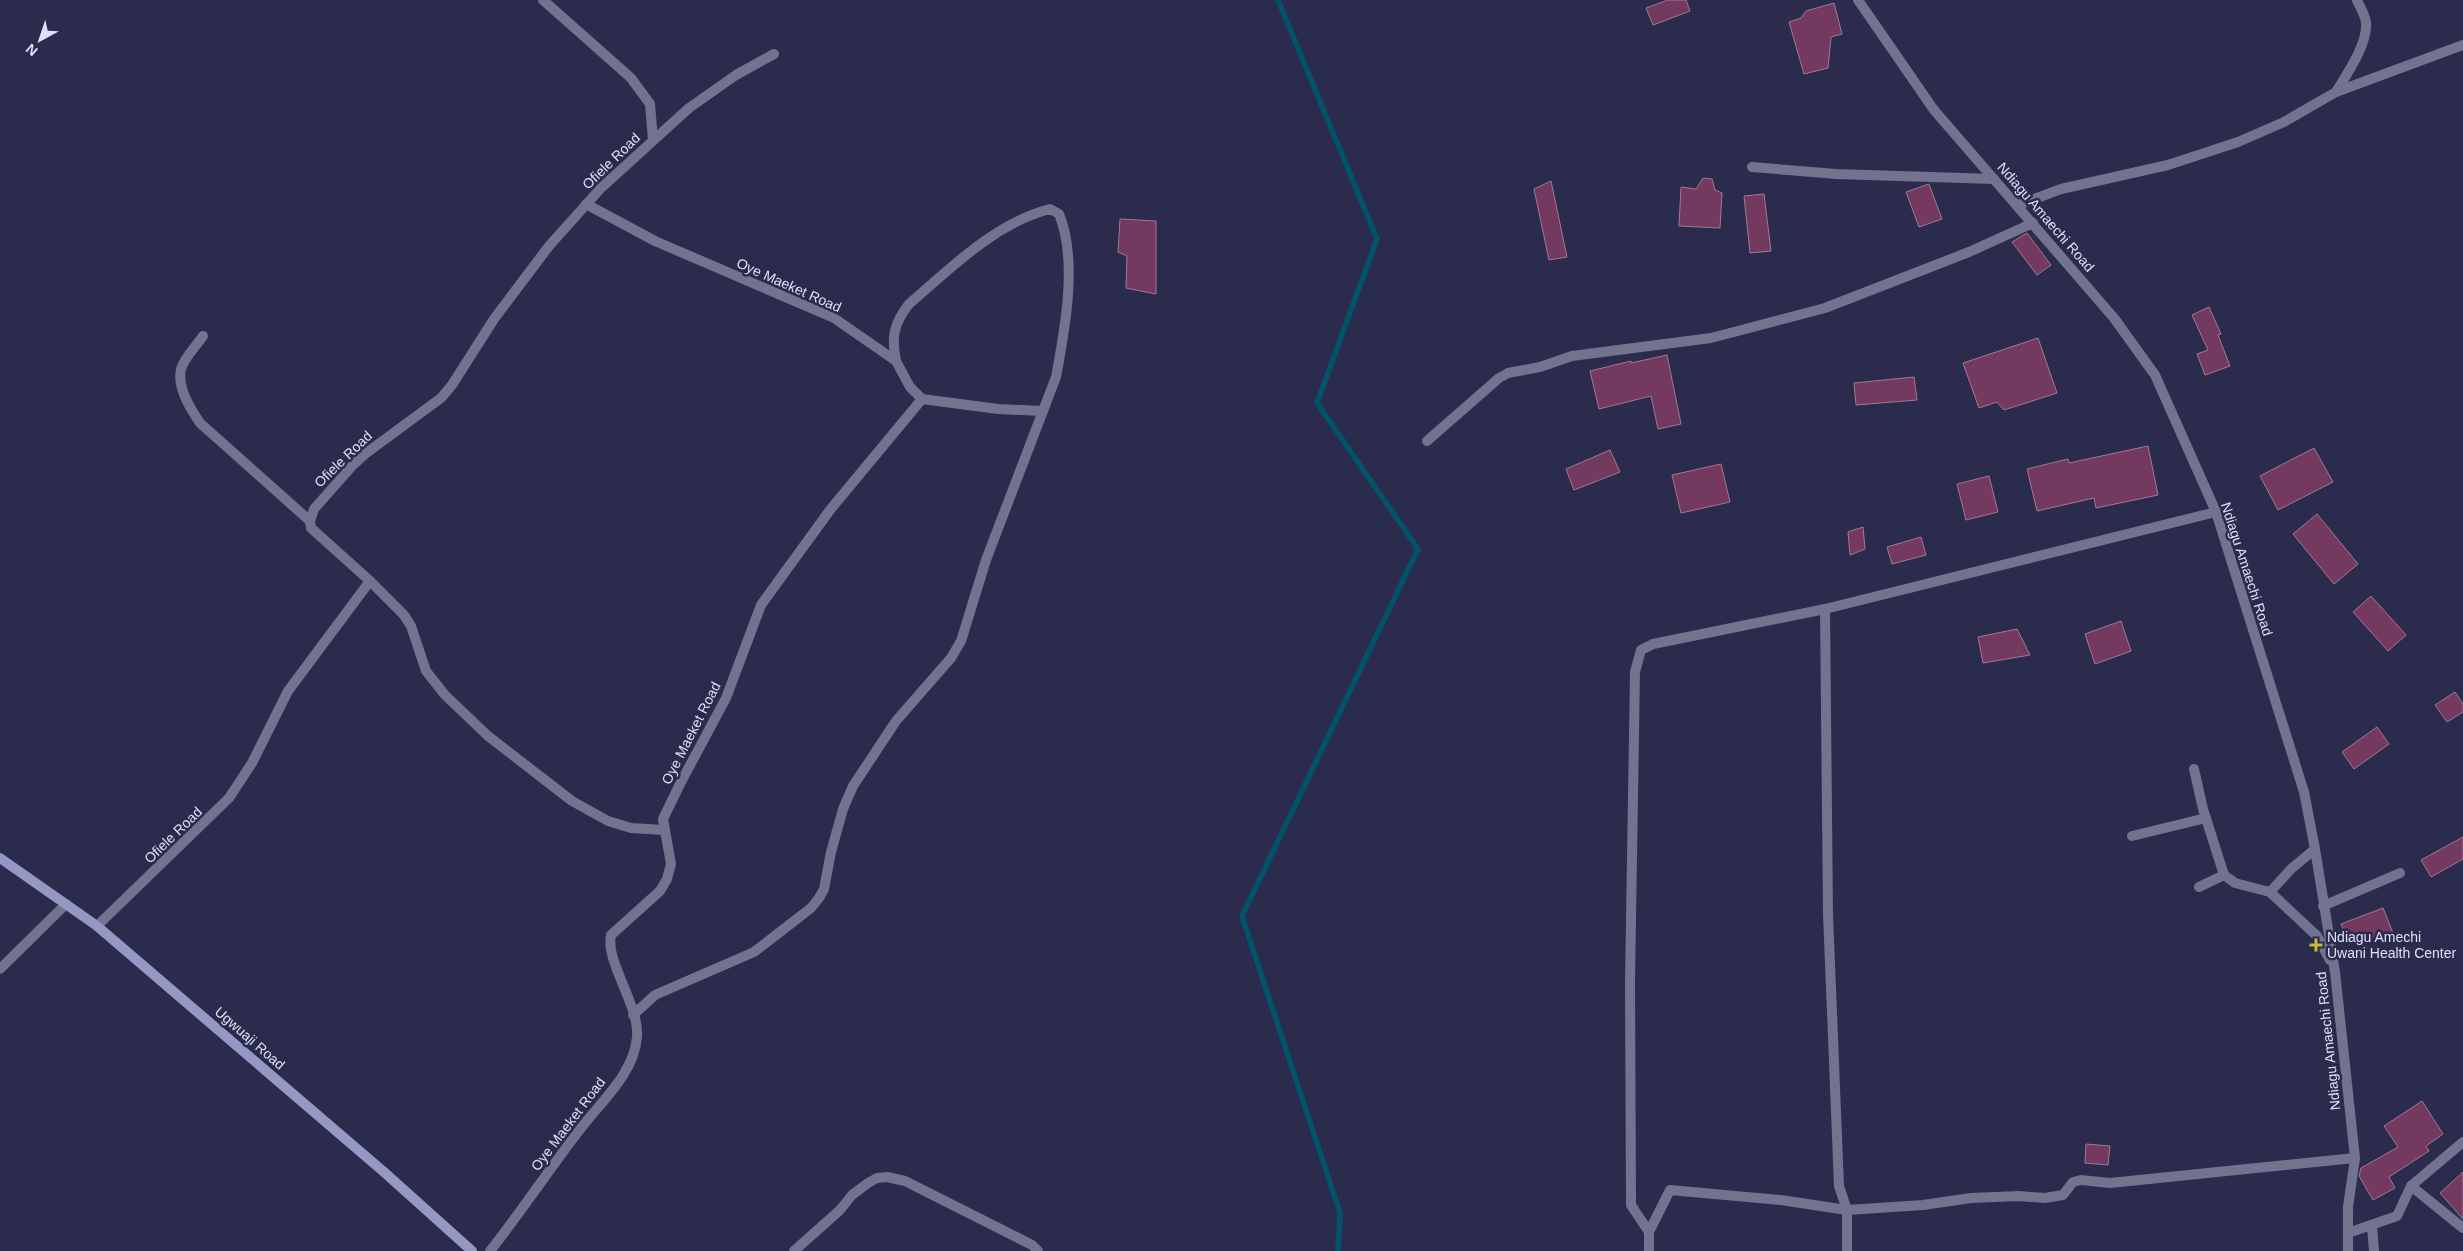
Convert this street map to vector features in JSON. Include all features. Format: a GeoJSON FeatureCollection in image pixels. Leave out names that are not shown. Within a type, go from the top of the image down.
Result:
{"type":"FeatureCollection","features":[{"type":"Feature","properties":{"kind":"main road","name":"Ugwuaji Road"},"geometry":{"type":"LineString","coordinates":[[0,858],[97,926],[384,1172],[472,1251]]}},
{"type":"Feature","properties":{"kind":"street"},"geometry":{"type":"LineString","coordinates":[[542,0],[631,78],[650,104],[653,140]]}},
{"type":"Feature","properties":{"kind":"street","name":"Ndiagu Amaechi Road"},"geometry":{"type":"LineString","coordinates":[[1858,0],[1934,110],[2114,318],[2155,375],[2216,512],[2304,792],[2315,849],[2335,972],[2355,1158],[2348,1207],[2348,1251]]}},
{"type":"Feature","properties":{"kind":"street"},"geometry":{"type":"LineString","coordinates":[[2336,92],[2356,58],[2363,39],[2366,23],[2357,0]]}},
{"type":"Feature","properties":{"kind":"street"},"geometry":{"type":"LineString","coordinates":[[2018,206],[2061,189],[2168,165],[2238,142],[2284,122],[2336,92],[2463,45]]}},
{"type":"Feature","properties":{"kind":"street","name":"Ofiele Road"},"geometry":{"type":"LineString","coordinates":[[310,521],[320,502],[364,454],[446,391],[494,319],[549,246],[586,204],[688,108],[736,75],[774,54]]}},
{"type":"Feature","properties":{"kind":"street"},"geometry":{"type":"LineString","coordinates":[[1752,167],[1836,174],[1994,178]]}},
{"type":"Feature","properties":{"kind":"street","name":"Oye Maeket Road"},"geometry":{"type":"LineString","coordinates":[[490,1251],[624,1073],[632,1059],[638,1035],[609,943],[611,935],[660,891],[667,879],[671,864],[663,820],[726,698],[753,624],[769,592],[878,450],[922,399],[910,387],[896,361],[834,318],[655,242],[586,204]]}},
{"type":"Feature","properties":{"kind":"street"},"geometry":{"type":"LineString","coordinates":[[633,1015],[655,995],[754,952],[811,908],[824,889],[830,852],[842,809],[853,786],[896,721],[951,658],[960,640],[986,560],[1056,377],[1061,350],[1069,266],[1062,223],[1055,210],[1040,211],[999,231],[909,304],[898,318],[893,331],[896,361]]}},
{"type":"Feature","properties":{"kind":"street"},"geometry":{"type":"LineString","coordinates":[[1428,441],[1499,378],[1508,373],[1540,367],[1572,356],[1711,338],[1826,308],[1969,252],[2033,223]]}},
{"type":"Feature","properties":{"kind":"street"},"geometry":{"type":"LineString","coordinates":[[204,336],[182,368],[181,385],[189,406],[200,424],[310,521],[311,528],[404,615],[411,626],[426,671],[445,695],[488,736],[572,801],[600,817],[631,828],[664,830]]}},
{"type":"Feature","properties":{"kind":"street"},"geometry":{"type":"LineString","coordinates":[[922,399],[998,409],[1043,411]]}},
{"type":"Feature","properties":{"kind":"street"},"geometry":{"type":"LineString","coordinates":[[1649,1232],[1632,1205],[1630,982],[1634,730],[1635,672],[1641,650],[1653,644],[1825,609],[2216,512]]}},
{"type":"Feature","properties":{"kind":"street","name":"Ofiele Road"},"geometry":{"type":"LineString","coordinates":[[97,926],[229,798],[252,764],[288,691],[370,582]]}},
{"type":"Feature","properties":{"kind":"street"},"geometry":{"type":"LineString","coordinates":[[1825,609],[1828,914],[1839,1186],[1847,1210],[1847,1251]]}},
{"type":"Feature","properties":{"kind":"street"},"geometry":{"type":"LineString","coordinates":[[2194,769],[2206,818],[2224,875],[2235,883],[2270,892],[2317,936],[2335,972]]}},
{"type":"Feature","properties":{"kind":"street"},"geometry":{"type":"LineString","coordinates":[[2132,836],[2206,818]]}},
{"type":"Feature","properties":{"kind":"street"},"geometry":{"type":"LineString","coordinates":[[2270,892],[2290,870],[2315,849]]}},
{"type":"Feature","properties":{"kind":"street"},"geometry":{"type":"LineString","coordinates":[[2323,906],[2400,873]]}},
{"type":"Feature","properties":{"kind":"street"},"geometry":{"type":"LineString","coordinates":[[2199,887],[2224,875]]}},
{"type":"Feature","properties":{"kind":"street"},"geometry":{"type":"LineString","coordinates":[[0,969],[66,904]]}},
{"type":"Feature","properties":{"kind":"street"},"geometry":{"type":"LineString","coordinates":[[2348,1233],[2397,1216],[2411,1186],[2463,1142]]}},
{"type":"Feature","properties":{"kind":"street"},"geometry":{"type":"LineString","coordinates":[[1649,1251],[1649,1232],[1670,1190],[1781,1200],[1847,1210],[1923,1205],[1971,1198],[2019,1196],[2045,1198],[2063,1195],[2073,1182],[2081,1180],[2110,1184],[2355,1158]]}},
{"type":"Feature","properties":{"kind":"street"},"geometry":{"type":"LineString","coordinates":[[794,1251],[840,1210],[852,1195],[878,1178],[887,1177],[905,1181],[1032,1245],[1038,1251]]}},
{"type":"Feature","properties":{"kind":"street"},"geometry":{"type":"LineString","coordinates":[[2411,1186],[2463,1228]]}},
{"type":"Feature","properties":{"kind":"street"},"geometry":{"type":"LineString","coordinates":[[2372,1226],[2374,1251]]}},
{"type":"Feature","properties":{"kind":"building"},"geometry":{"type":"Polygon","coordinates":[[[1668,0],[1686,0],[1690,11],[1653,25],[1646,8],[1668,0]]]}},
{"type":"Feature","properties":{"kind":"building"},"geometry":{"type":"Polygon","coordinates":[[[1834,3],[1842,34],[1831,37],[1828,68],[1804,74],[1789,22],[1801,18],[1806,11],[1834,3]]]}},
{"type":"Feature","properties":{"kind":"building"},"geometry":{"type":"Polygon","coordinates":[[[1703,178],[1712,179],[1715,190],[1722,193],[1720,228],[1679,226],[1681,187],[1696,189],[1703,178]]]}},
{"type":"Feature","properties":{"kind":"building"},"geometry":{"type":"Polygon","coordinates":[[[1551,181],[1567,257],[1549,260],[1534,189],[1551,181]]]}},
{"type":"Feature","properties":{"kind":"building"},"geometry":{"type":"Polygon","coordinates":[[[1929,184],[1942,219],[1919,227],[1906,192],[1929,184]]]}},
{"type":"Feature","properties":{"kind":"building"},"geometry":{"type":"Polygon","coordinates":[[[1764,194],[1771,251],[1750,253],[1744,196],[1764,194]]]}},
{"type":"Feature","properties":{"kind":"building"},"geometry":{"type":"Polygon","coordinates":[[[1120,219],[1156,221],[1156,294],[1126,288],[1127,256],[1118,252],[1120,219]]]}},
{"type":"Feature","properties":{"kind":"building"},"geometry":{"type":"Polygon","coordinates":[[[2027,233],[2051,265],[2037,275],[2012,242],[2027,233]]]}},
{"type":"Feature","properties":{"kind":"building"},"geometry":{"type":"Polygon","coordinates":[[[2209,307],[2221,334],[2218,335],[2230,366],[2205,375],[2197,354],[2208,350],[2192,315],[2209,307]]]}},
{"type":"Feature","properties":{"kind":"building"},"geometry":{"type":"Polygon","coordinates":[[[2038,338],[2057,393],[2004,410],[1997,402],[1979,408],[1963,363],[2038,338]]]}},
{"type":"Feature","properties":{"kind":"building"},"geometry":{"type":"Polygon","coordinates":[[[1667,355],[1681,424],[1658,429],[1651,396],[1599,409],[1590,371],[1667,355]]]}},
{"type":"Feature","properties":{"kind":"building"},"geometry":{"type":"Polygon","coordinates":[[[1914,377],[1917,400],[1856,405],[1854,383],[1914,377]]]}},
{"type":"Feature","properties":{"kind":"building"},"geometry":{"type":"Polygon","coordinates":[[[2148,446],[2158,495],[2096,508],[2094,498],[2037,511],[2027,469],[2068,459],[2069,463],[2148,446]]]}},
{"type":"Feature","properties":{"kind":"building"},"geometry":{"type":"Polygon","coordinates":[[[2314,448],[2333,482],[2278,510],[2260,476],[2314,448]]]}},
{"type":"Feature","properties":{"kind":"building"},"geometry":{"type":"Polygon","coordinates":[[[1610,450],[1620,472],[1574,490],[1566,469],[1610,450]]]}},
{"type":"Feature","properties":{"kind":"building"},"geometry":{"type":"Polygon","coordinates":[[[1721,464],[1730,502],[1681,513],[1672,475],[1721,464]]]}},
{"type":"Feature","properties":{"kind":"building"},"geometry":{"type":"Polygon","coordinates":[[[1989,476],[1998,512],[1966,520],[1957,484],[1989,476]]]}},
{"type":"Feature","properties":{"kind":"building"},"geometry":{"type":"Polygon","coordinates":[[[2317,514],[2358,564],[2334,584],[2293,534],[2317,514]]]}},
{"type":"Feature","properties":{"kind":"building"},"geometry":{"type":"Polygon","coordinates":[[[1863,527],[1865,549],[1850,555],[1848,532],[1863,527]]]}},
{"type":"Feature","properties":{"kind":"building"},"geometry":{"type":"Polygon","coordinates":[[[1921,537],[1926,555],[1892,564],[1887,547],[1921,537]]]}},
{"type":"Feature","properties":{"kind":"building"},"geometry":{"type":"Polygon","coordinates":[[[2371,596],[2406,635],[2388,651],[2353,612],[2371,596]]]}},
{"type":"Feature","properties":{"kind":"building"},"geometry":{"type":"Polygon","coordinates":[[[2121,621],[2131,651],[2095,664],[2085,634],[2121,621]]]}},
{"type":"Feature","properties":{"kind":"building"},"geometry":{"type":"Polygon","coordinates":[[[2017,629],[2030,655],[1983,663],[1978,637],[2017,629]]]}},
{"type":"Feature","properties":{"kind":"building"},"geometry":{"type":"Polygon","coordinates":[[[2455,692],[2463,704],[2463,712],[2447,722],[2435,705],[2455,692]]]}},
{"type":"Feature","properties":{"kind":"building"},"geometry":{"type":"Polygon","coordinates":[[[2377,727],[2389,744],[2354,769],[2342,752],[2377,727]]]}},
{"type":"Feature","properties":{"kind":"building"},"geometry":{"type":"Polygon","coordinates":[[[2463,837],[2463,859],[2431,877],[2421,860],[2463,837]]]}},
{"type":"Feature","properties":{"kind":"building"},"geometry":{"type":"Polygon","coordinates":[[[2383,908],[2393,933],[2367,943],[2365,938],[2349,944],[2341,924],[2383,908]]]}},
{"type":"Feature","properties":{"kind":"building"},"geometry":{"type":"Polygon","coordinates":[[[2422,1101],[2443,1134],[2426,1146],[2429,1151],[2389,1177],[2395,1188],[2373,1200],[2359,1176],[2361,1168],[2398,1147],[2384,1126],[2422,1101]]]}},
{"type":"Feature","properties":{"kind":"building"},"geometry":{"type":"Polygon","coordinates":[[[2086,1144],[2110,1146],[2108,1165],[2085,1163],[2086,1144]]]}},
{"type":"Feature","properties":{"kind":"building"},"geometry":{"type":"Polygon","coordinates":[[[2463,1172],[2463,1219],[2440,1193],[2463,1172]]]}},
{"type":"Feature","properties":{"kind":"waterway"},"geometry":{"type":"LineString","coordinates":[[1278,0],[1377,239],[1317,403],[1418,549],[1242,916],[1340,1213],[1338,1251]]}},
{"type":"Feature","properties":{"kind":"place","name":"Ndiagu Amechi Uwani Health Center"},"geometry":{"type":"Point","coordinates":[2316,945]}}]}
